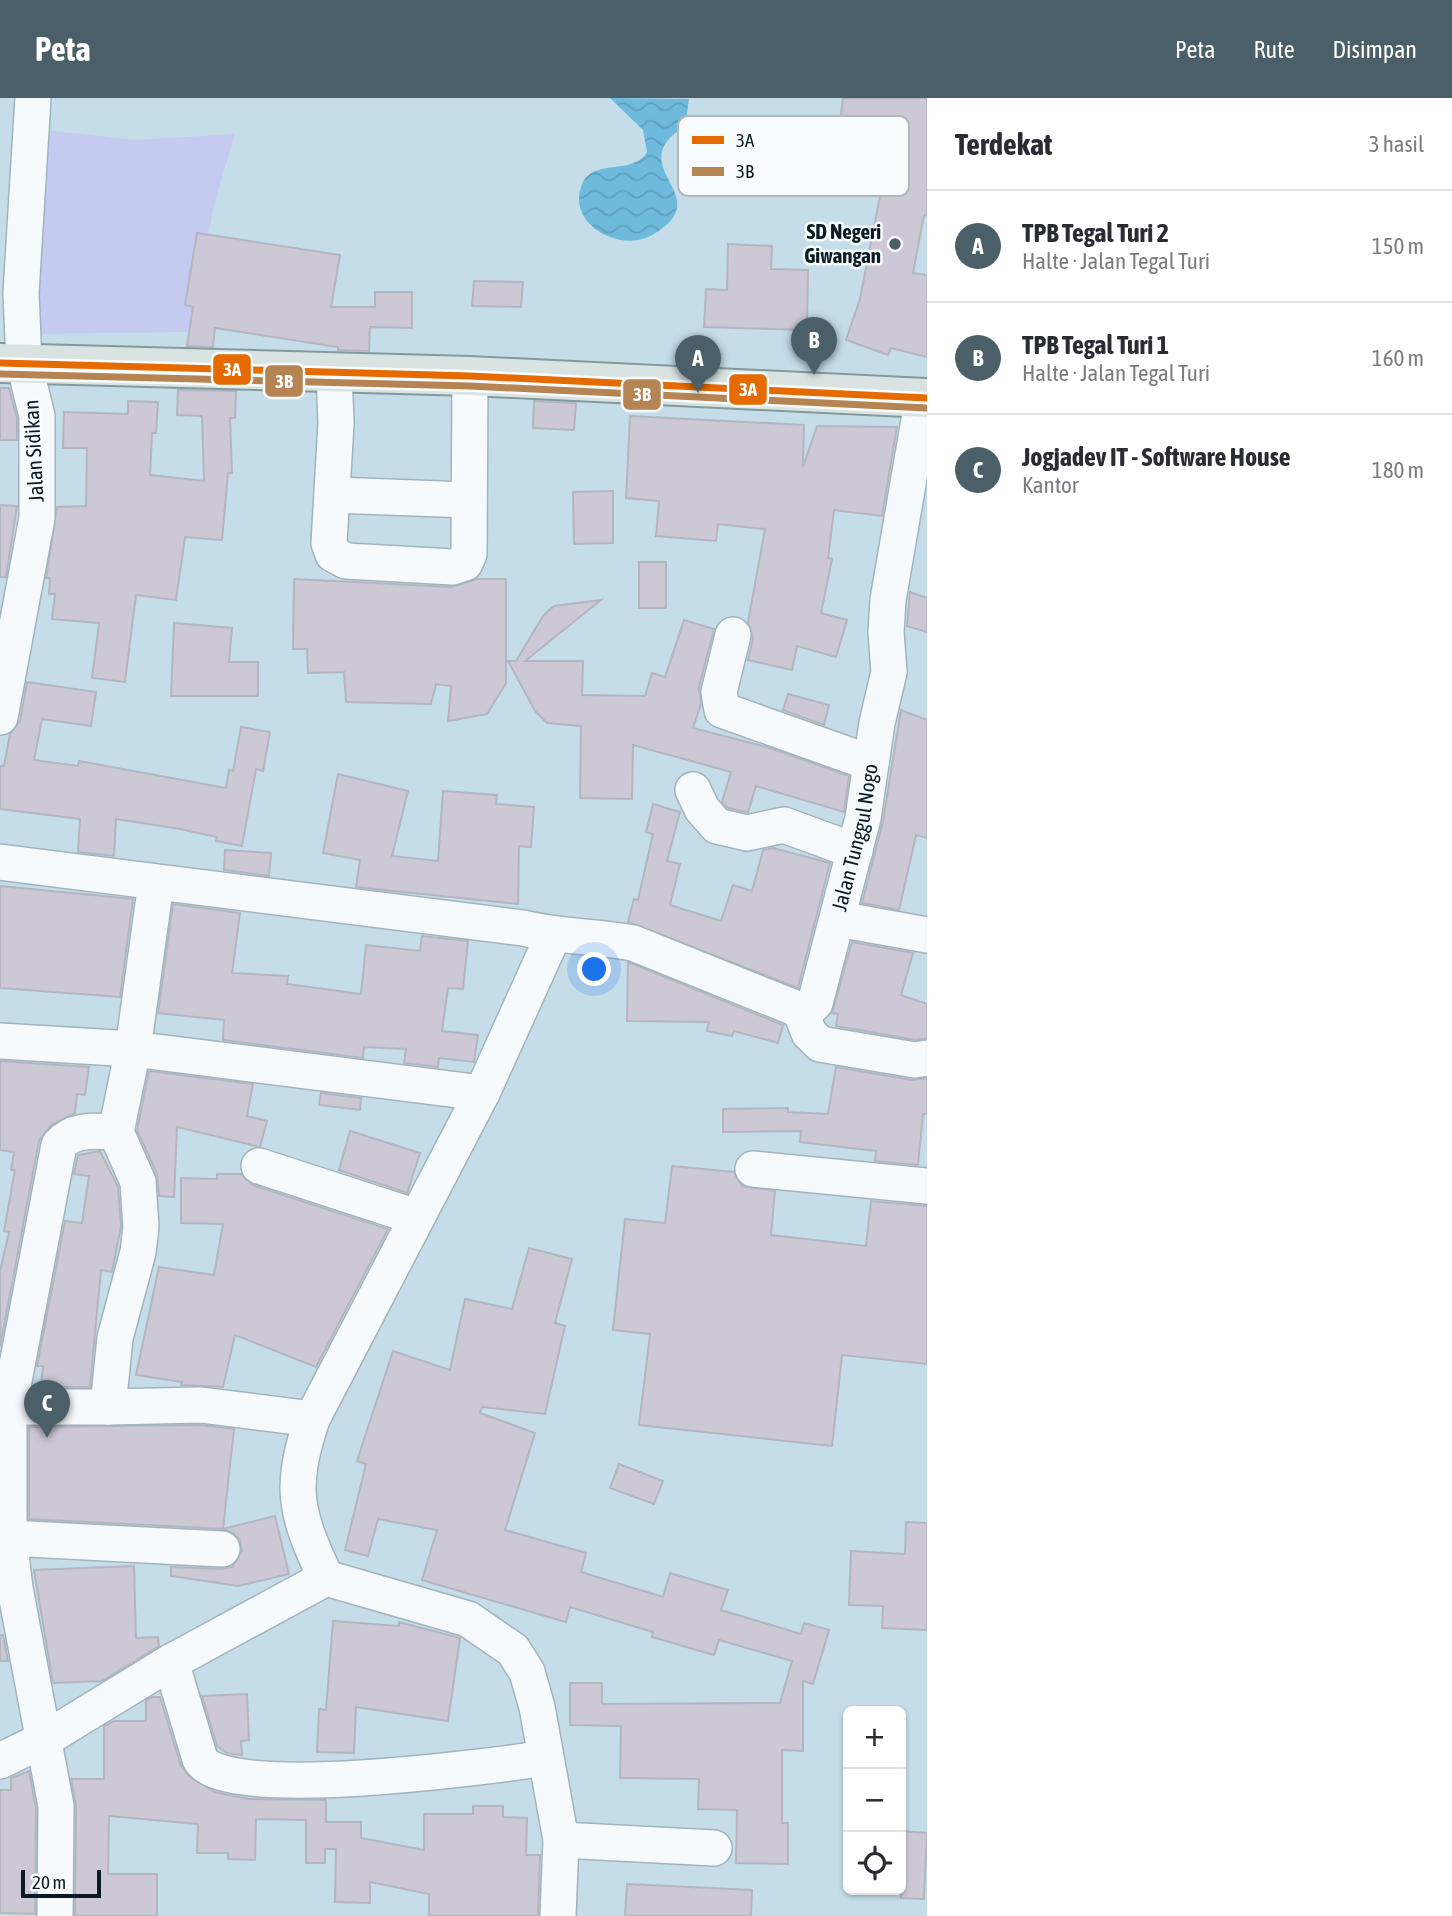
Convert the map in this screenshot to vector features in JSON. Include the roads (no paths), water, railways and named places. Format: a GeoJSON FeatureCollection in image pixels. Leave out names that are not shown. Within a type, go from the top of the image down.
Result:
{"type":"FeatureCollection","features":[{"type":"Feature","properties":{"kind":"main road"},"geometry":{"type":"LineString","coordinates":[[12,363],[470,376],[925,398]]}},
{"type":"Feature","properties":{"kind":"street","name":"Jalan Sidikan"},"geometry":{"type":"LineString","coordinates":[[0,717],[7,644],[37,518],[37,416],[12,363],[20,293],[33,98]]}},
{"type":"Feature","properties":{"kind":"street"},"geometry":{"type":"LineString","coordinates":[[334,372],[333,495],[329,543],[333,554],[346,561],[453,567],[465,564],[469,554],[470,376]]}},
{"type":"Feature","properties":{"kind":"street","name":"Jalan Tunggul Nogo"},"geometry":{"type":"LineString","coordinates":[[800,1010],[808,1009],[815,1003],[855,851],[889,672],[886,632],[888,600],[925,398]]}},
{"type":"Feature","properties":{"kind":"street"},"geometry":{"type":"LineString","coordinates":[[333,495],[469,500]]}},
{"type":"Feature","properties":{"kind":"street"},"geometry":{"type":"LineString","coordinates":[[733,635],[719,692],[722,710],[872,763]]}},
{"type":"Feature","properties":{"kind":"street"},"geometry":{"type":"LineString","coordinates":[[693,790],[702,809],[717,826],[747,833],[784,825],[855,851]]}},
{"type":"Feature","properties":{"kind":"street"},"geometry":{"type":"LineString","coordinates":[[0,862],[523,928],[554,936],[622,941],[800,1010],[809,1033],[820,1044],[915,1060],[927,1058]]}},
{"type":"Feature","properties":{"kind":"street"},"geometry":{"type":"LineString","coordinates":[[108,1407],[115,1338],[141,1227],[138,1182],[116,1132],[133,1049],[156,883]]}},
{"type":"Feature","properties":{"kind":"street"},"geometry":{"type":"LineString","coordinates":[[838,919],[927,935]]}},
{"type":"Feature","properties":{"kind":"street"},"geometry":{"type":"LineString","coordinates":[[326,1578],[299,1518],[297,1499],[302,1451],[312,1419],[481,1093],[554,936]]}},
{"type":"Feature","properties":{"kind":"street"},"geometry":{"type":"LineString","coordinates":[[0,1041],[133,1049],[481,1093]]}},
{"type":"Feature","properties":{"kind":"street"},"geometry":{"type":"LineString","coordinates":[[55,1916],[56,1806],[45,1739],[10,1614],[4,1407],[59,1145],[72,1133],[116,1132]]}},
{"type":"Feature","properties":{"kind":"street"},"geometry":{"type":"LineString","coordinates":[[259,1166],[416,1217]]}},
{"type":"Feature","properties":{"kind":"street"},"geometry":{"type":"LineString","coordinates":[[753,1169],[927,1186]]}},
{"type":"Feature","properties":{"kind":"street"},"geometry":{"type":"LineString","coordinates":[[4,1407],[201,1405],[312,1419]]}},
{"type":"Feature","properties":{"kind":"street"},"geometry":{"type":"LineString","coordinates":[[9,1538],[222,1549]]}},
{"type":"Feature","properties":{"kind":"street"},"geometry":{"type":"LineString","coordinates":[[0,1761],[45,1739],[171,1662],[326,1578],[468,1619],[513,1650],[527,1672],[537,1707],[561,1840],[558,1916]]}},
{"type":"Feature","properties":{"kind":"street"},"geometry":{"type":"LineString","coordinates":[[171,1662],[200,1759],[210,1770],[246,1776],[335,1780],[456,1772],[545,1758]]}},
{"type":"Feature","properties":{"kind":"street"},"geometry":{"type":"LineString","coordinates":[[561,1840],[714,1848]]}},
{"type":"Feature","properties":{"kind":"water"},"geometry":{"type":"Polygon","coordinates":[[[610,98],[689,99],[686,116],[678,116],[678,132],[667,141],[661,155],[664,169],[676,194],[677,207],[671,221],[652,235],[640,240],[626,241],[600,232],[590,224],[582,213],[579,201],[581,187],[593,172],[632,164],[640,159],[647,152],[643,130],[610,98]]]}},
{"type":"Feature","properties":{"kind":"place","name":"SD Negeri Giwangan"},"geometry":{"type":"Point","coordinates":[895,244]}},
{"type":"Feature","properties":{"kind":"place","name":"TPB Tegal Turi 1"},"geometry":{"type":"Point","coordinates":[814,375]}},
{"type":"Feature","properties":{"kind":"place","name":"TPB Tegal Turi 2"},"geometry":{"type":"Point","coordinates":[698,393]}},
{"type":"Feature","properties":{"kind":"place","name":"Jogjadev IT - Software House"},"geometry":{"type":"Point","coordinates":[47,1438]}}]}
